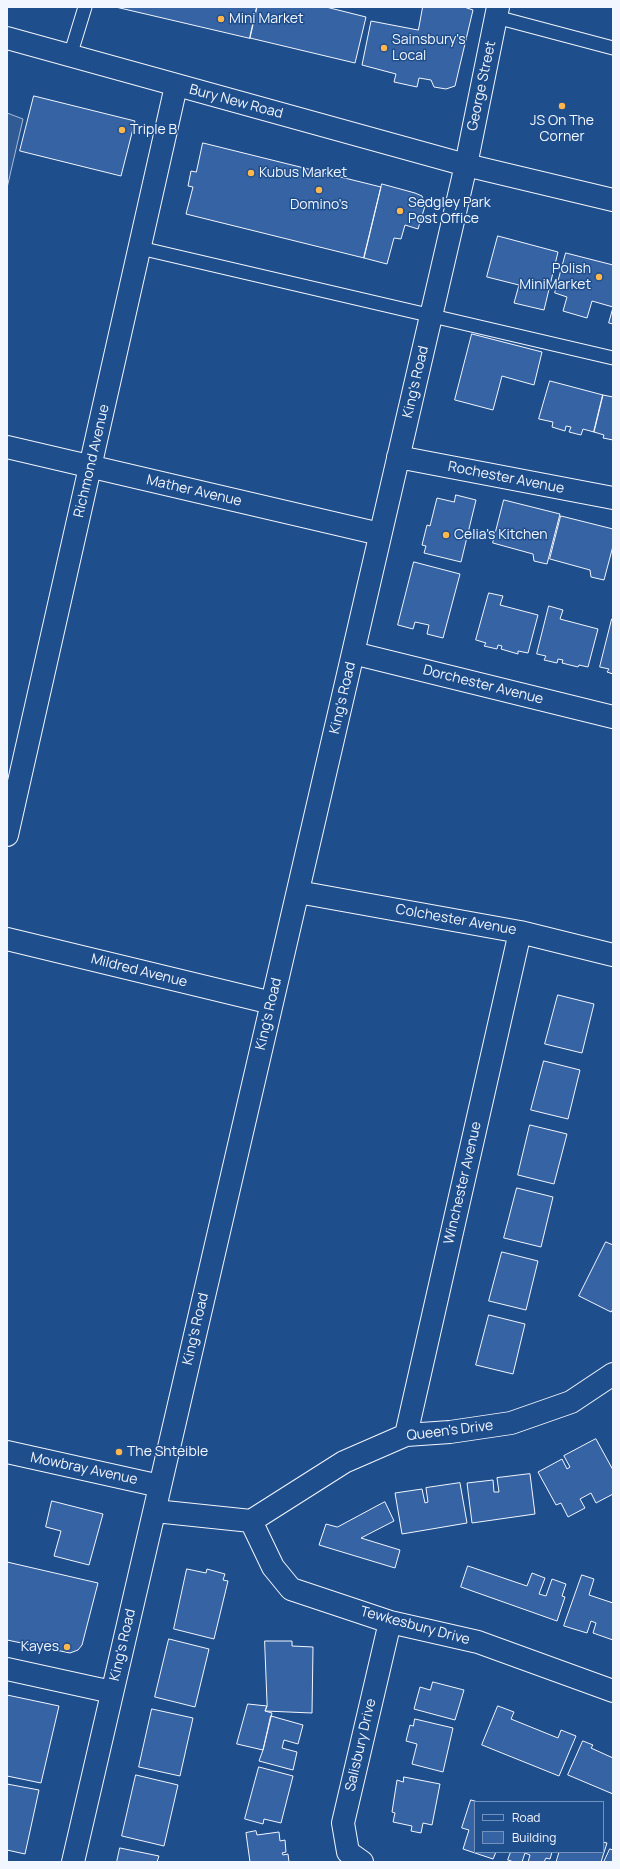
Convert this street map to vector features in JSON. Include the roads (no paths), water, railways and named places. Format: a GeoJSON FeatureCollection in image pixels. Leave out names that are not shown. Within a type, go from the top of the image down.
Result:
{"type":"FeatureCollection","features":[{"type":"Feature","properties":{"kind":"main road","name":"George Street"},"geometry":{"type":"LineString","coordinates":[[466,165],[497,12]]}},
{"type":"Feature","properties":{"kind":"main road","name":"Bury New Road"},"geometry":{"type":"LineString","coordinates":[[7,38],[466,165],[613,200]]}},
{"type":"Feature","properties":{"kind":"main road","name":"Richmond Avenue"},"geometry":{"type":"LineString","coordinates":[[7,835],[176,86]]}},
{"type":"Feature","properties":{"kind":"main road","name":"King's Road"},"geometry":{"type":"LineString","coordinates":[[73,1862],[466,165]]}},
{"type":"Feature","properties":{"kind":"main road","name":"Mather Avenue"},"geometry":{"type":"LineString","coordinates":[[7,447],[380,534]]}},
{"type":"Feature","properties":{"kind":"main road","name":"Rochester Avenue"},"geometry":{"type":"LineString","coordinates":[[398,457],[613,498]]}},
{"type":"Feature","properties":{"kind":"main road","name":"Dorchester Avenue"},"geometry":{"type":"LineString","coordinates":[[353,653],[613,718]]}},
{"type":"Feature","properties":{"kind":"main road","name":"Colchester Avenue"},"geometry":{"type":"LineString","coordinates":[[298,892],[520,932],[613,955]]}},
{"type":"Feature","properties":{"kind":"main road","name":"Winchester Avenue"},"geometry":{"type":"LineString","coordinates":[[406,1435],[520,932]]}},
{"type":"Feature","properties":{"kind":"main road","name":"Mildred Avenue"},"geometry":{"type":"LineString","coordinates":[[7,938],[272,1003]]}},
{"type":"Feature","properties":{"kind":"main road","name":"Queen's Drive"},"geometry":{"type":"LineString","coordinates":[[252,1521],[344,1462],[406,1435],[450,1432],[511,1423],[571,1402],[610,1381]]}},
{"type":"Feature","properties":{"kind":"main road","name":"Mowbray Avenue"},"geometry":{"type":"LineString","coordinates":[[7,1452],[160,1486]]}},
{"type":"Feature","properties":{"kind":"main road"},"geometry":{"type":"LineString","coordinates":[[154,1511],[252,1521]]}},
{"type":"Feature","properties":{"kind":"main road","name":"Tewkesbury Drive"},"geometry":{"type":"LineString","coordinates":[[252,1521],[273,1567],[291,1590],[390,1622],[478,1642],[613,1691]]}},
{"type":"Feature","properties":{"kind":"main road","name":"Salisbury Drive"},"geometry":{"type":"LineString","coordinates":[[362,1862],[348,1852],[343,1823],[390,1622]]}},
{"type":"Feature","properties":{"kind":"main road"},"geometry":{"type":"LineString","coordinates":[[7,1669],[112,1692]]}},
{"type":"Feature","properties":{"kind":"lane"},"geometry":{"type":"LineString","coordinates":[[70,56],[85,7]]}},
{"type":"Feature","properties":{"kind":"lane"},"geometry":{"type":"LineString","coordinates":[[497,12],[613,48]]}},
{"type":"Feature","properties":{"kind":"lane"},"geometry":{"type":"LineString","coordinates":[[140,248],[613,358]]}},
{"type":"Feature","properties":{"kind":"place","name":"Mini Market"},"geometry":{"type":"Point","coordinates":[221,19]}},
{"type":"Feature","properties":{"kind":"place","name":"Sainsbury's Local"},"geometry":{"type":"Point","coordinates":[384,48]}},
{"type":"Feature","properties":{"kind":"place","name":"JS On The Corner"},"geometry":{"type":"Point","coordinates":[562,106]}},
{"type":"Feature","properties":{"kind":"place","name":"Triple B"},"geometry":{"type":"Point","coordinates":[122,130]}},
{"type":"Feature","properties":{"kind":"place","name":"Kubus Market"},"geometry":{"type":"Point","coordinates":[251,173]}},
{"type":"Feature","properties":{"kind":"place","name":"Domino's"},"geometry":{"type":"Point","coordinates":[319,190]}},
{"type":"Feature","properties":{"kind":"place","name":"Sedgley Park Post Office"},"geometry":{"type":"Point","coordinates":[400,211]}},
{"type":"Feature","properties":{"kind":"place","name":"Polish MiniMarket"},"geometry":{"type":"Point","coordinates":[599,277]}},
{"type":"Feature","properties":{"kind":"place","name":"Celia's Kitchen"},"geometry":{"type":"Point","coordinates":[446,535]}},
{"type":"Feature","properties":{"kind":"place","name":"The Shteible"},"geometry":{"type":"Point","coordinates":[119,1452]}},
{"type":"Feature","properties":{"kind":"place","name":"Kayes"},"geometry":{"type":"Point","coordinates":[67,1647]}}]}
